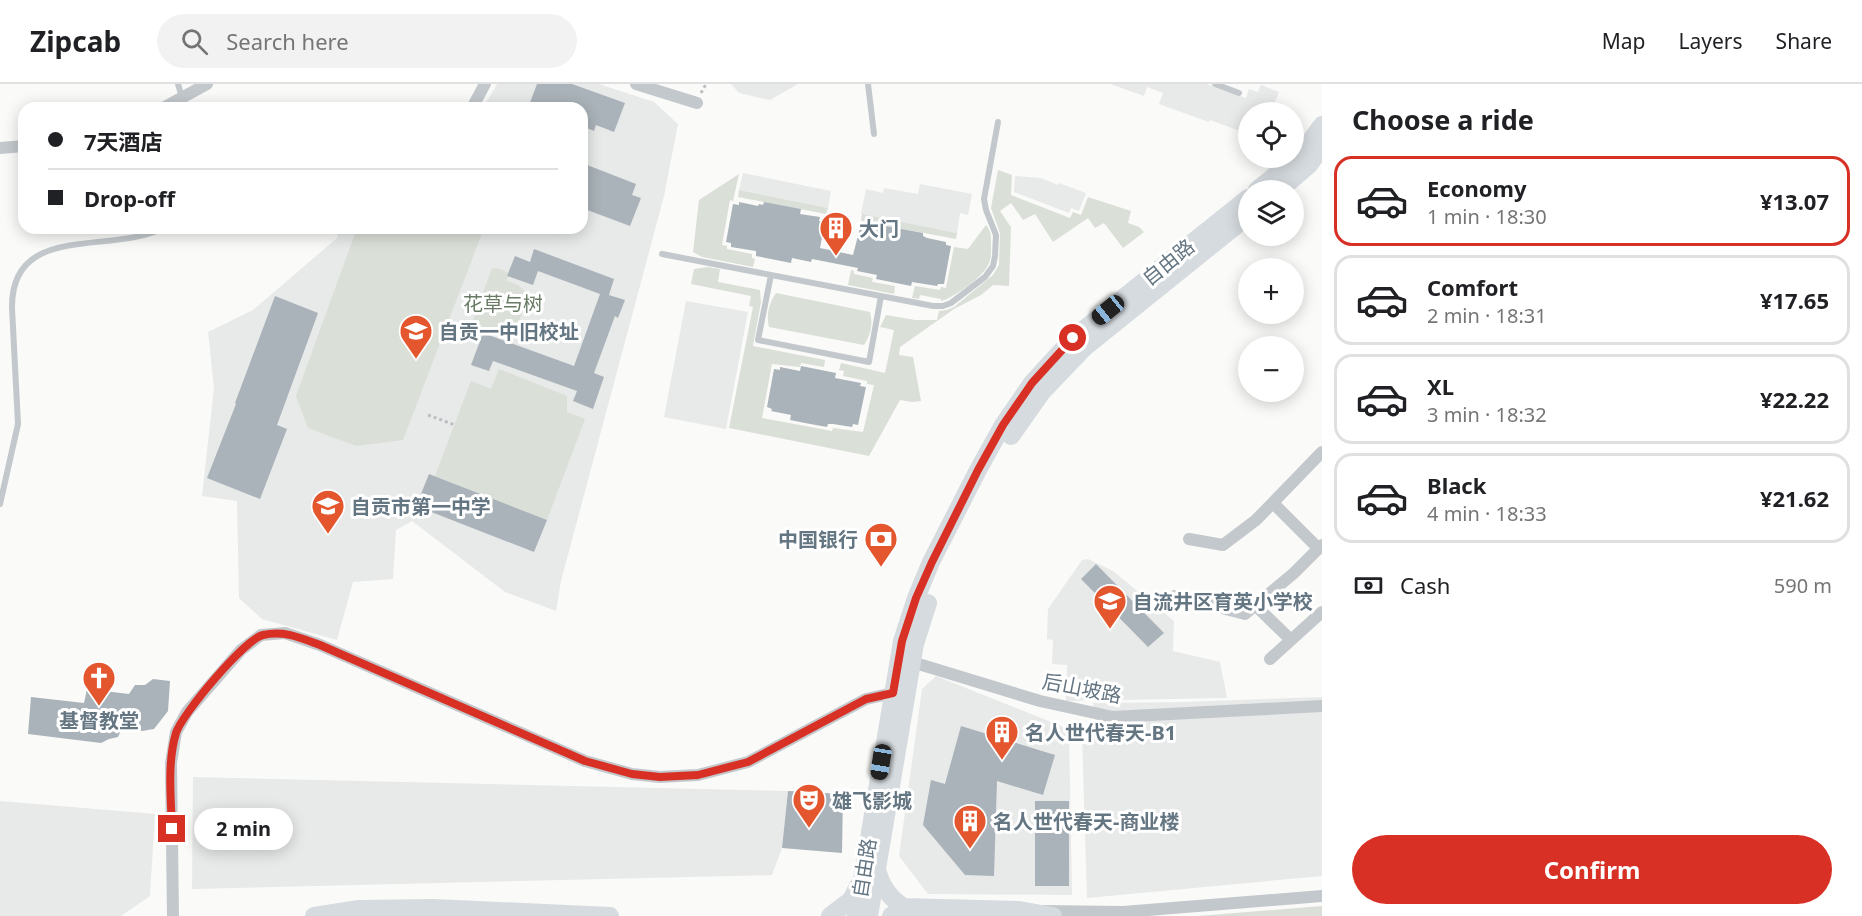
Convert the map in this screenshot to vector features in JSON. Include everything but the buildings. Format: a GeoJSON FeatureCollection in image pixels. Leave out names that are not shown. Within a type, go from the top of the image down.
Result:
{"type":"FeatureCollection","features":[{"type":"Feature","properties":{"kind":"main road"},"geometry":{"type":"LineString","coordinates":[[1269,180],[1300,155],[1322,125]]}},
{"type":"Feature","properties":{"kind":"main road"},"geometry":{"type":"LineString","coordinates":[[1292,180],[1309,165],[1322,147]]}},
{"type":"Feature","properties":{"kind":"main road","name":"自由路"},"geometry":{"type":"LineString","coordinates":[[856,916],[902,641],[916,598],[932,562],[998,434],[1032,383],[1073,338],[1238,206]]}},
{"type":"Feature","properties":{"kind":"main road","name":"自由路"},"geometry":{"type":"LineString","coordinates":[[870,916],[915,644],[927,603],[989,476],[1014,431],[1042,392],[1084,348],[1238,224]]}},
{"type":"Feature","properties":{"kind":"main road"},"geometry":{"type":"LineString","coordinates":[[877,867],[880,880],[893,900],[897,912],[1019,910],[1053,916]]}},
{"type":"Feature","properties":{"kind":"main road"},"geometry":{"type":"LineString","coordinates":[[830,916],[851,900],[862,879]]}},
{"type":"Feature","properties":{"kind":"main road"},"geometry":{"type":"LineString","coordinates":[[314,916],[359,909],[434,908],[610,916]]}},
{"type":"Feature","properties":{"kind":"street"},"geometry":{"type":"LineString","coordinates":[[185,102],[207,84]]}},
{"type":"Feature","properties":{"kind":"street"},"geometry":{"type":"LineString","coordinates":[[475,102],[485,84]]}},
{"type":"Feature","properties":{"kind":"street"},"geometry":{"type":"LineString","coordinates":[[636,84],[697,103]]}},
{"type":"Feature","properties":{"kind":"street"},"geometry":{"type":"LineString","coordinates":[[0,148],[18,146]]}},
{"type":"Feature","properties":{"kind":"street"},"geometry":{"type":"LineString","coordinates":[[1189,539],[1223,545],[1256,520],[1322,452]]}},
{"type":"Feature","properties":{"kind":"street"},"geometry":{"type":"LineString","coordinates":[[1174,596],[1245,614],[1294,573],[1320,546],[1272,503]]}},
{"type":"Feature","properties":{"kind":"street"},"geometry":{"type":"LineString","coordinates":[[1255,605],[1291,640]]}},
{"type":"Feature","properties":{"kind":"street"},"geometry":{"type":"LineString","coordinates":[[1270,659],[1322,612]]}},
{"type":"Feature","properties":{"kind":"street"},"geometry":{"type":"LineString","coordinates":[[173,916],[171,763],[176,732],[187,712],[241,650],[261,635],[285,633],[320,645],[585,761],[632,774],[660,777],[698,775],[748,762],[866,699],[893,693]]}},
{"type":"Feature","properties":{"kind":"street","name":"后山坡路"},"geometry":{"type":"LineString","coordinates":[[912,662],[1040,701],[1113,717],[1322,706]]}},
{"type":"Feature","properties":{"kind":"street"},"geometry":{"type":"LineString","coordinates":[[1019,910],[1122,912],[1322,896]]}},
{"type":"Feature","properties":{"kind":"lane"},"geometry":{"type":"LineString","coordinates":[[178,84],[184,102]]}},
{"type":"Feature","properties":{"kind":"lane"},"geometry":{"type":"LineString","coordinates":[[868,84],[874,134]]}},
{"type":"Feature","properties":{"kind":"lane"},"geometry":{"type":"LineString","coordinates":[[1215,84],[1239,93]]}},
{"type":"Feature","properties":{"kind":"lane"},"geometry":{"type":"LineString","coordinates":[[662,254],[933,306],[951,303],[985,277],[990,271],[995,256],[996,235],[984,200],[998,122]]}},
{"type":"Feature","properties":{"kind":"lane"},"geometry":{"type":"LineString","coordinates":[[0,504],[18,424],[12,301],[15,279],[25,264],[36,255],[54,248],[140,237],[148,234]]}},
{"type":"Feature","properties":{"kind":"lane"},"geometry":{"type":"LineString","coordinates":[[771,275],[758,340],[869,362],[881,296]]}},
{"type":"Feature","properties":{"kind":"path"},"geometry":{"type":"LineString","coordinates":[[428,415],[454,425]]}},
{"type":"Feature","properties":{"kind":"shaded area","name":"自贡一中旧校址"},"geometry":{"type":"Polygon","coordinates":[[[497,84],[599,84],[654,102],[678,124],[664,196],[561,581],[556,611],[505,592],[412,521],[396,530],[393,579],[353,582],[337,640],[262,619],[239,598],[237,501],[202,496],[214,388],[208,332],[253,310],[337,238],[338,234],[588,234],[588,102],[486,102],[497,84]]]}},
{"type":"Feature","properties":{"kind":"shaded area"},"geometry":{"type":"Polygon","coordinates":[[[731,84],[798,84],[770,100],[739,93],[731,84]]]}},
{"type":"Feature","properties":{"kind":"shaded area"},"geometry":{"type":"Polygon","coordinates":[[[1110,84],[1206,84],[1246,98],[1249,89],[1258,92],[1261,85],[1279,92],[1275,102],[1238,102],[1238,130],[1159,104],[1163,93],[1147,87],[1144,96],[1110,84]]]}},
{"type":"Feature","properties":{"kind":"shaded area"},"geometry":{"type":"Polygon","coordinates":[[[743,173],[831,191],[828,208],[739,190],[743,173]]]}},
{"type":"Feature","properties":{"kind":"shaded area"},"geometry":{"type":"Polygon","coordinates":[[[1015,176],[1041,178],[1086,193],[1079,211],[1071,208],[1069,213],[1014,192],[1015,176]]]}},
{"type":"Feature","properties":{"kind":"shaded area"},"geometry":{"type":"Polygon","coordinates":[[[920,184],[972,194],[968,215],[960,213],[957,233],[861,214],[866,189],[883,193],[884,188],[918,194],[920,184]]]}},
{"type":"Feature","properties":{"kind":"shaded area"},"geometry":{"type":"Polygon","coordinates":[[[686,301],[748,312],[726,429],[664,417],[686,301]]]}},
{"type":"Feature","properties":{"kind":"shaded area","name":"自流井区育英小学校"},"geometry":{"type":"Polygon","coordinates":[[[1088,559],[1113,571],[1174,621],[1173,651],[1220,662],[1227,698],[1066,701],[1067,665],[1052,664],[1053,640],[1047,639],[1048,609],[1082,560],[1088,559]]]}},
{"type":"Feature","properties":{"kind":"shaded area"},"geometry":{"type":"Polygon","coordinates":[[[936,676],[1069,729],[1072,895],[928,894],[899,856],[922,689],[936,676]]]}},
{"type":"Feature","properties":{"kind":"shaded area"},"geometry":{"type":"Polygon","coordinates":[[[1322,697],[1322,876],[1087,898],[1082,735],[1097,734],[1093,703],[1322,697]]]}},
{"type":"Feature","properties":{"kind":"shaded area"},"geometry":{"type":"Polygon","coordinates":[[[193,777],[788,791],[782,848],[772,875],[192,889],[193,777]]]}},
{"type":"Feature","properties":{"kind":"shaded area"},"geometry":{"type":"Polygon","coordinates":[[[0,801],[155,814],[150,896],[121,916],[0,916],[0,801]]]}},
{"type":"Feature","properties":{"kind":"green space"},"geometry":{"type":"Polygon","coordinates":[[[998,170],[1012,175],[1011,195],[1070,218],[1073,212],[1081,215],[1088,197],[1131,211],[1128,223],[1139,227],[1144,232],[1123,248],[1104,223],[1095,228],[1088,218],[1053,242],[1035,214],[1023,220],[1011,203],[1000,211],[1011,227],[1009,286],[993,285],[900,347],[899,355],[913,357],[921,401],[900,400],[869,456],[729,428],[753,307],[749,306],[751,296],[691,284],[694,269],[708,267],[720,269],[718,282],[760,290],[761,302],[753,346],[825,360],[824,367],[801,363],[800,367],[772,364],[762,418],[832,431],[833,428],[863,432],[874,385],[867,384],[867,381],[843,376],[844,371],[839,370],[841,363],[885,373],[894,330],[880,327],[886,315],[915,320],[937,320],[939,311],[954,307],[993,275],[999,265],[1000,233],[991,208],[998,170]]]}},
{"type":"Feature","properties":{"kind":"green space"},"geometry":{"type":"Polygon","coordinates":[[[739,174],[733,201],[730,200],[722,245],[727,246],[727,249],[752,254],[752,258],[755,259],[753,267],[702,257],[693,252],[699,200],[739,174]]]}},
{"type":"Feature","properties":{"kind":"green space"},"geometry":{"type":"Polygon","coordinates":[[[739,190],[828,208],[826,214],[738,197],[739,190]]]}},
{"type":"Feature","properties":{"kind":"green space"},"geometry":{"type":"Polygon","coordinates":[[[862,214],[957,233],[956,239],[861,221],[862,214]]]}},
{"type":"Feature","properties":{"kind":"green space"},"geometry":{"type":"Polygon","coordinates":[[[986,225],[991,235],[991,255],[987,267],[979,277],[959,292],[941,301],[941,299],[920,295],[919,299],[912,298],[915,286],[940,290],[941,287],[946,288],[954,247],[968,249],[986,225]]]}},
{"type":"Feature","properties":{"kind":"green space"},"geometry":{"type":"Polygon","coordinates":[[[355,234],[482,234],[403,440],[356,446],[308,428],[296,396],[355,234]]]}},
{"type":"Feature","properties":{"kind":"green space","name":"花草与树"},"geometry":{"type":"Polygon","coordinates":[[[492,268],[508,273],[507,281],[518,285],[530,296],[509,337],[472,323],[492,268]]]}},
{"type":"Feature","properties":{"kind":"green space"},"geometry":{"type":"Polygon","coordinates":[[[851,270],[854,274],[873,278],[872,282],[895,286],[894,294],[848,285],[851,270]]]}},
{"type":"Feature","properties":{"kind":"green space"},"geometry":{"type":"Polygon","coordinates":[[[776,293],[870,312],[871,329],[864,345],[769,327],[769,309],[776,293]]]}},
{"type":"Feature","properties":{"kind":"green space"},"geometry":{"type":"Polygon","coordinates":[[[499,369],[567,396],[567,412],[585,419],[547,520],[435,476],[471,381],[491,389],[499,369]]]}},
{"type":"Feature","properties":{"kind":"green space"},"geometry":{"type":"Polygon","coordinates":[[[1322,906],[1322,916],[1198,916],[1322,906]]]}},
{"type":"Feature","properties":{"kind":"place","name":"大门"},"geometry":{"type":"Point","coordinates":[836,257]}},
{"type":"Feature","properties":{"kind":"place","name":"自贡一中旧校址"},"geometry":{"type":"Point","coordinates":[416,360]}},
{"type":"Feature","properties":{"kind":"place","name":"自贡市第一中学"},"geometry":{"type":"Point","coordinates":[328,535]}},
{"type":"Feature","properties":{"kind":"place","name":"中国银行"},"geometry":{"type":"Point","coordinates":[881,568]}},
{"type":"Feature","properties":{"kind":"place","name":"自流井区育英小学校"},"geometry":{"type":"Point","coordinates":[1110,630]}},
{"type":"Feature","properties":{"kind":"place","name":"基督教堂"},"geometry":{"type":"Point","coordinates":[99,707]}},
{"type":"Feature","properties":{"kind":"place","name":"名人世代春天-B1"},"geometry":{"type":"Point","coordinates":[1002,761]}},
{"type":"Feature","properties":{"kind":"place","name":"雄飞影城"},"geometry":{"type":"Point","coordinates":[809,829]}},
{"type":"Feature","properties":{"kind":"place","name":"名人世代春天-商业楼"},"geometry":{"type":"Point","coordinates":[970,850]}},
{"type":"Feature","properties":{"kind":"route"},"geometry":{"type":"LineString","coordinates":[[172,829],[171,763],[176,732],[187,712],[241,650],[261,635],[285,633],[320,645],[585,761],[632,774],[660,777],[698,775],[748,762],[866,699],[893,693],[902,641],[916,598],[978,470],[1003,425],[1032,383],[1073,338]]}}]}
